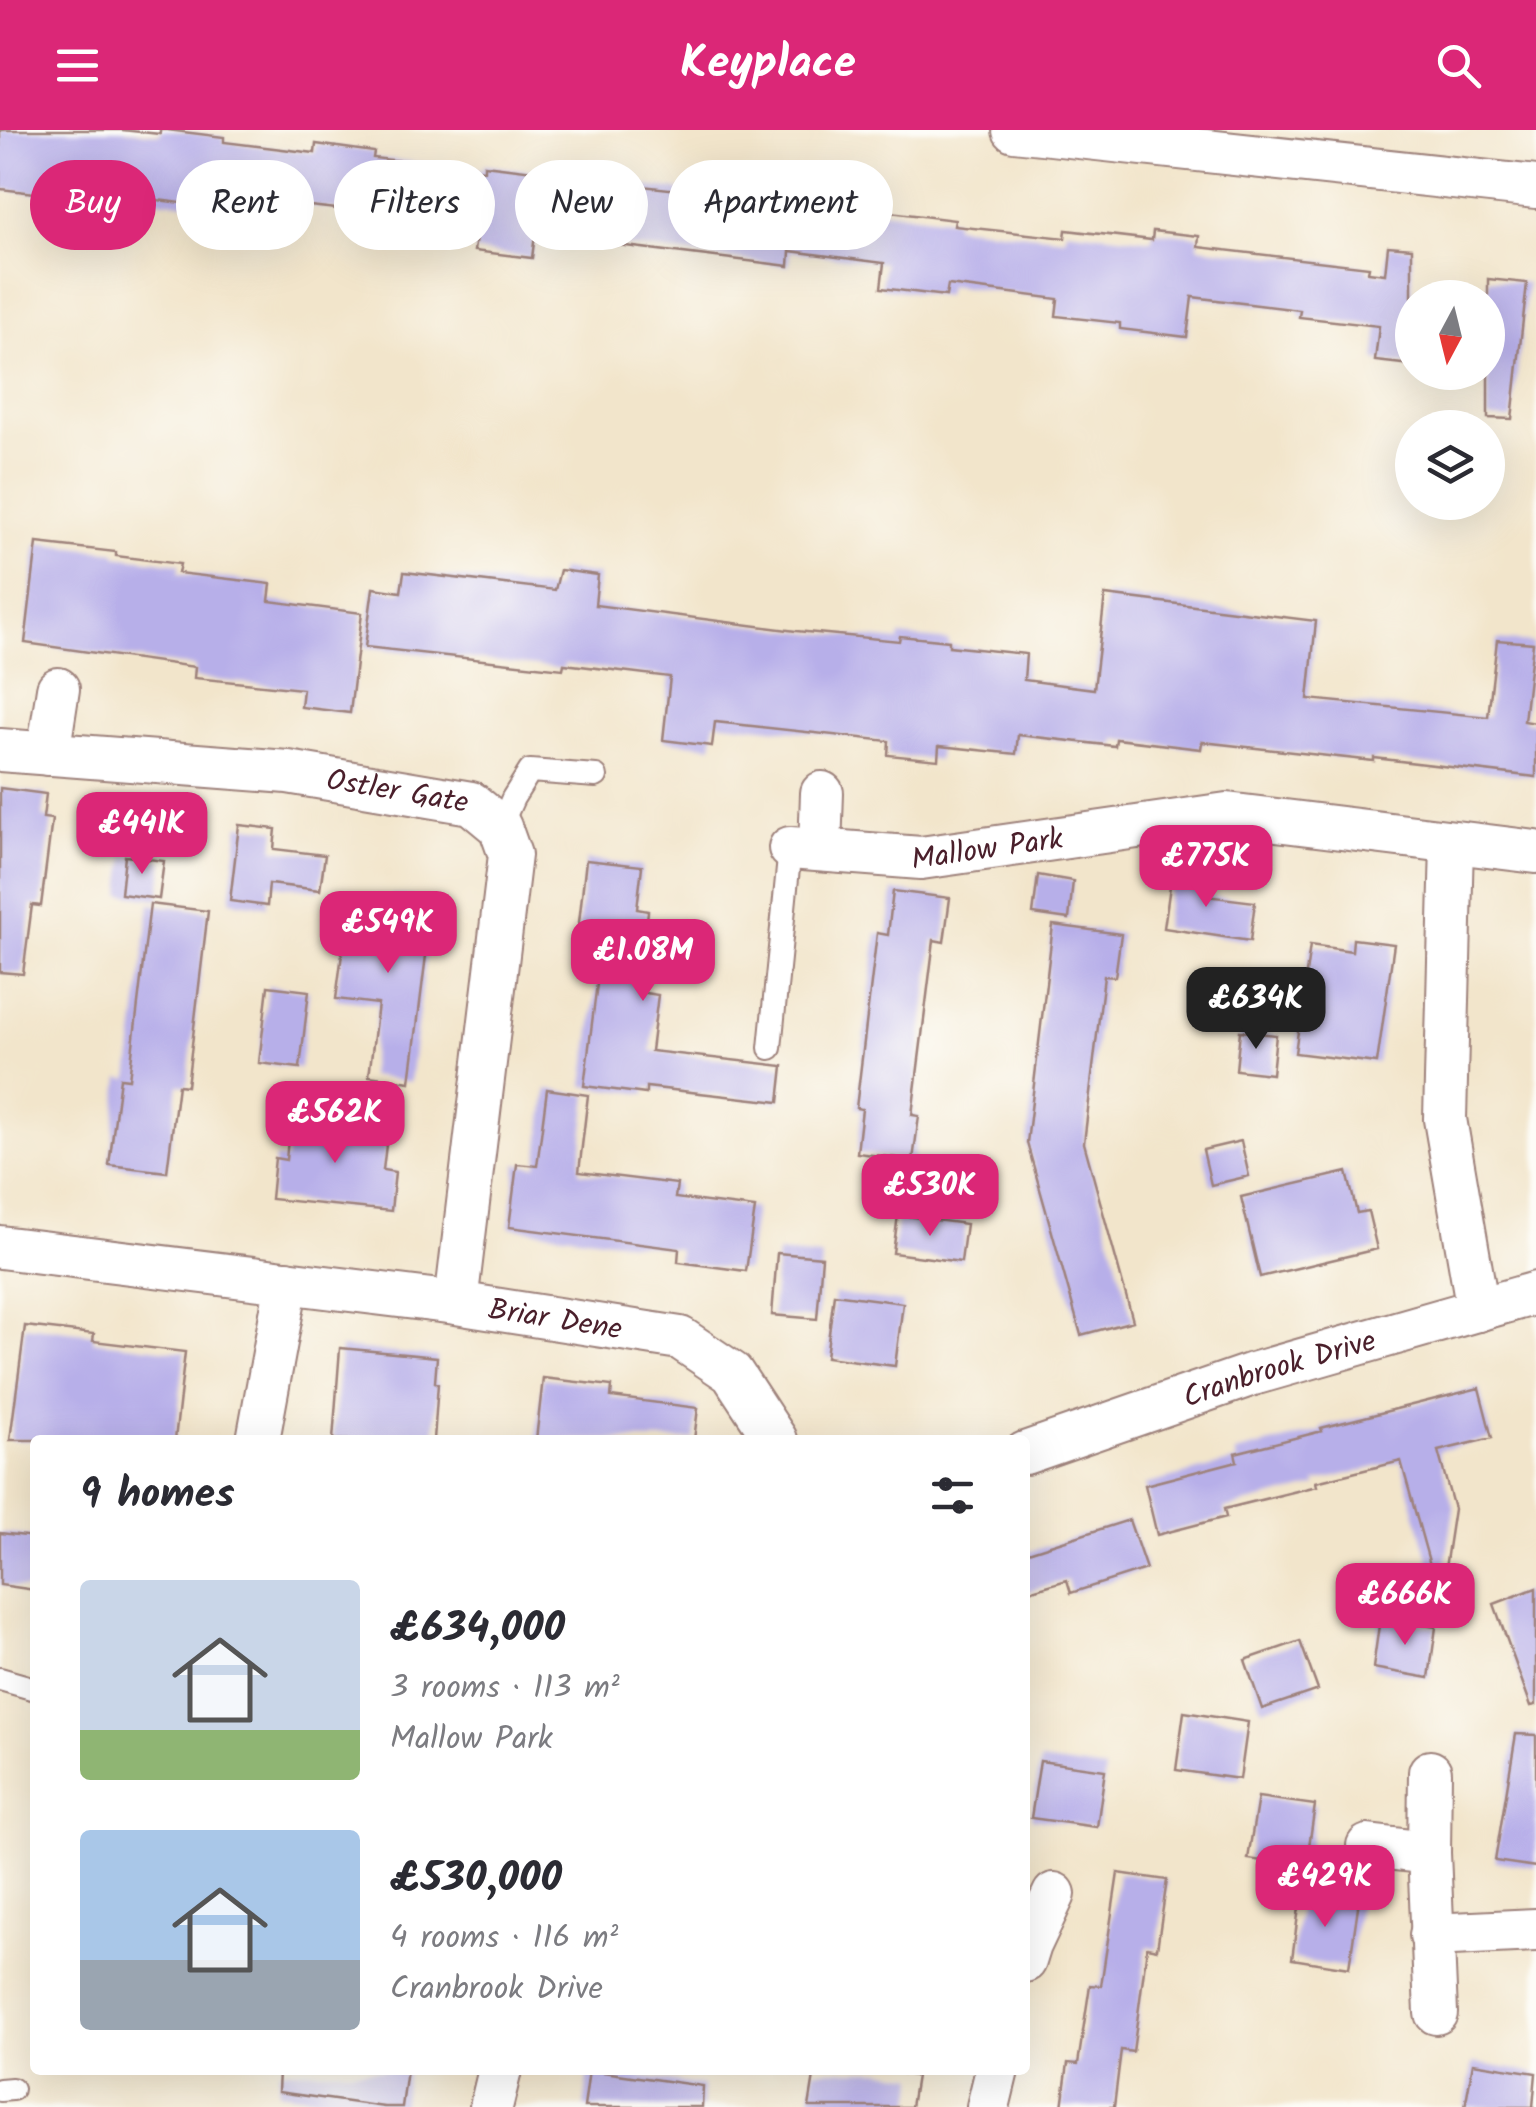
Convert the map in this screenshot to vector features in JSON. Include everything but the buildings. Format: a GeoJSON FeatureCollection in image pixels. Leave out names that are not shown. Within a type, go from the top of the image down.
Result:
{"type":"FeatureCollection","features":[{"type":"Feature","properties":{"kind":"street"},"geometry":{"type":"LineString","coordinates":[[1014,130],[1536,187]]}},
{"type":"Feature","properties":{"kind":"street"},"geometry":{"type":"LineString","coordinates":[[48,754],[58,689]]}},
{"type":"Feature","properties":{"kind":"street","name":"Ostler Gate"},"geometry":{"type":"LineString","coordinates":[[0,750],[288,772],[471,803],[500,827],[510,855],[456,1302]]}},
{"type":"Feature","properties":{"kind":"street"},"geometry":{"type":"LineString","coordinates":[[805,849],[822,793]]}},
{"type":"Feature","properties":{"kind":"street","name":"Mallow Park"},"geometry":{"type":"LineString","coordinates":[[805,849],[922,858],[1227,814],[1536,852]]}},
{"type":"Feature","properties":{"kind":"street"},"geometry":{"type":"LineString","coordinates":[[1452,842],[1445,1120],[1478,1310]]}},
{"type":"Feature","properties":{"kind":"street","name":"Briar Dene"},"geometry":{"type":"LineString","coordinates":[[0,1248],[456,1302],[680,1338],[732,1373],[773,1435]]}},
{"type":"Feature","properties":{"kind":"street"},"geometry":{"type":"LineString","coordinates":[[259,1435],[288,1282]]}},
{"type":"Feature","properties":{"kind":"street","name":"Cranbrook Drive"},"geometry":{"type":"LineString","coordinates":[[1030,1450],[1253,1374],[1536,1293]]}},
{"type":"Feature","properties":{"kind":"street"},"geometry":{"type":"LineString","coordinates":[[1430,1772],[1428,1854],[1436,2013]]}},
{"type":"Feature","properties":{"kind":"street"},"geometry":{"type":"LineString","coordinates":[[1368,1846],[1428,1854]]}},
{"type":"Feature","properties":{"kind":"street"},"geometry":{"type":"LineString","coordinates":[[1030,1943],[1054,1894]]}},
{"type":"Feature","properties":{"kind":"street"},"geometry":{"type":"LineString","coordinates":[[1431,1935],[1536,1930]]}},
{"type":"Feature","properties":{"kind":"street"},"geometry":{"type":"LineString","coordinates":[[491,2107],[499,2075]]}},
{"type":"Feature","properties":{"kind":"street"},"geometry":{"type":"LineString","coordinates":[[988,2107],[996,2075]]}},
{"type":"Feature","properties":{"kind":"lane"},"geometry":{"type":"LineString","coordinates":[[500,827],[530,770],[596,776]]}},
{"type":"Feature","properties":{"kind":"lane"},"geometry":{"type":"LineString","coordinates":[[770,1048],[805,849]]}},
{"type":"Feature","properties":{"kind":"lane"},"geometry":{"type":"LineString","coordinates":[[0,1678],[30,1687]]}}]}
